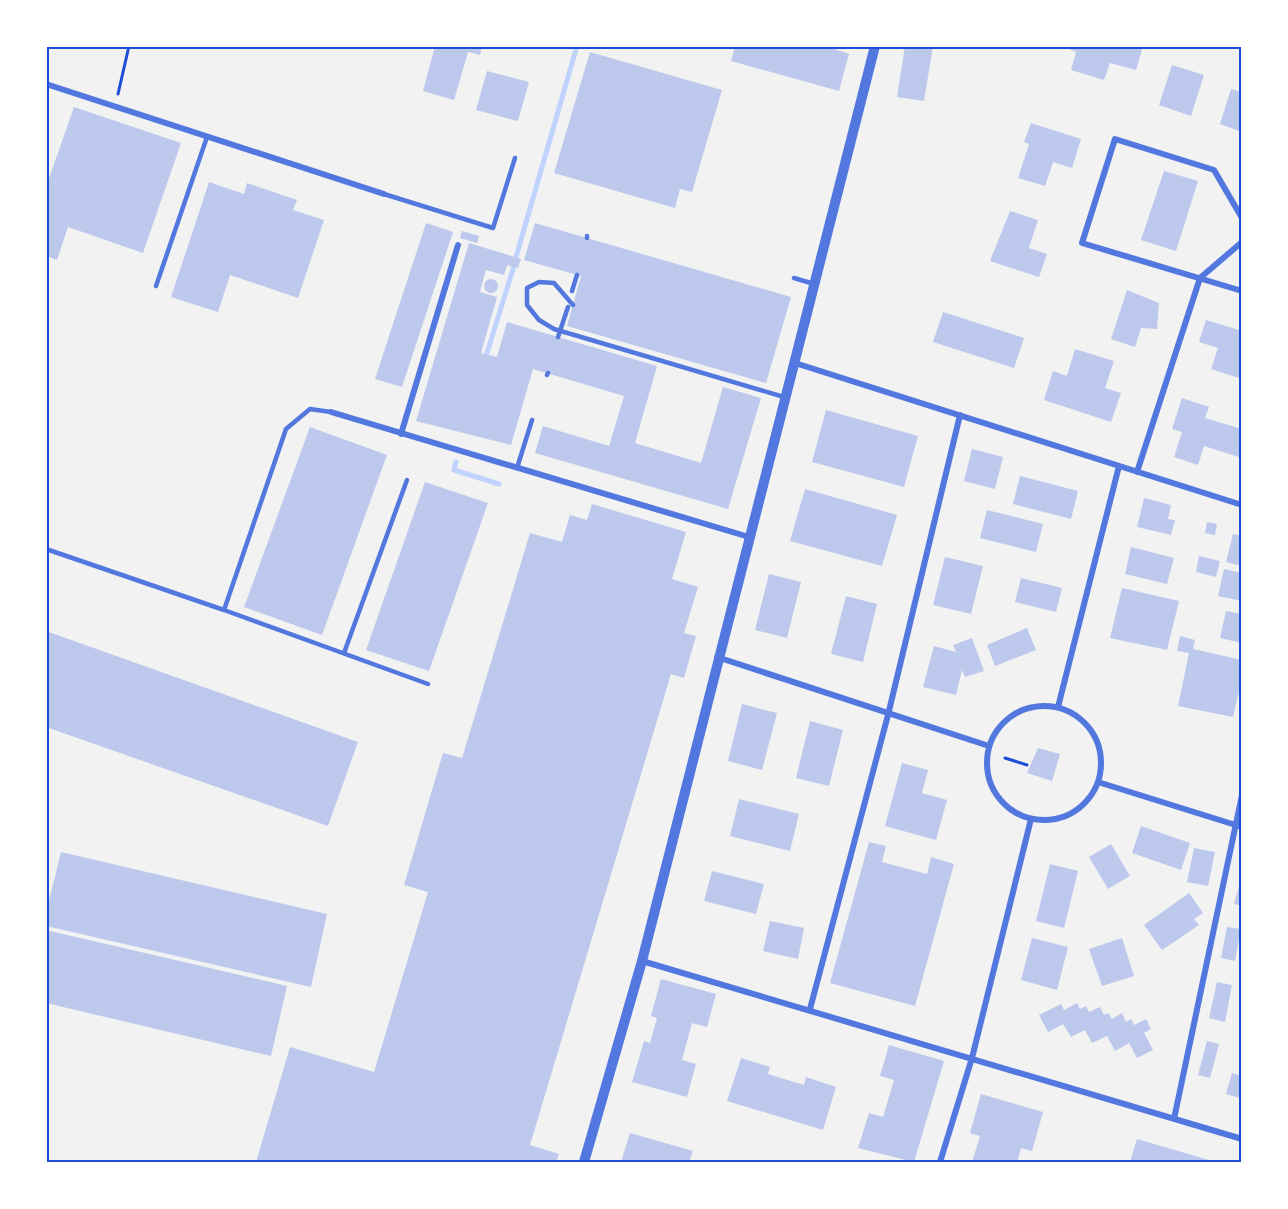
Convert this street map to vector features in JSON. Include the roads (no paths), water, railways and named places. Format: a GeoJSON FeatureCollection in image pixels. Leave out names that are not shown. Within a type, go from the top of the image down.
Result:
{"type":"FeatureCollection","features":[{"type":"Feature","properties":{"kind":"street"},"geometry":{"type":"LineString","coordinates":[[584,1162],[642,961],[717,657],[795,363],[875,46]]}},
{"type":"Feature","properties":{"kind":"street"},"geometry":{"type":"LineString","coordinates":[[46,84],[384,194]]}},
{"type":"Feature","properties":{"kind":"street"},"geometry":{"type":"LineString","coordinates":[[1242,218],[1214,170],[1115,139],[1082,243],[1242,291]]}},
{"type":"Feature","properties":{"kind":"street"},"geometry":{"type":"LineString","coordinates":[[1137,472],[1200,278],[1242,242]]}},
{"type":"Feature","properties":{"kind":"street"},"geometry":{"type":"LineString","coordinates":[[401,434],[458,245]]}},
{"type":"Feature","properties":{"kind":"street"},"geometry":{"type":"LineString","coordinates":[[795,363],[1242,505]]}},
{"type":"Feature","properties":{"kind":"street"},"geometry":{"type":"LineString","coordinates":[[331,412],[749,537]]}},
{"type":"Feature","properties":{"kind":"street"},"geometry":{"type":"LineString","coordinates":[[810,1009],[888,715],[960,416]]}},
{"type":"Feature","properties":{"kind":"street"},"geometry":{"type":"LineString","coordinates":[[1058,707],[1119,466]]}},
{"type":"Feature","properties":{"kind":"street"},"geometry":{"type":"LineString","coordinates":[[717,657],[888,715],[989,746]]}},
{"type":"Feature","properties":{"kind":"street"},"geometry":{"type":"LineString","coordinates":[[1041,706],[1058,707],[1082,721],[1098,744],[1101,763],[1098,782],[1091,796],[1067,815],[1052,820],[1031,819],[1014,811],[994,790],[987,761],[989,746],[997,731],[1008,718],[1024,710],[1041,706]]}},
{"type":"Feature","properties":{"kind":"street"},"geometry":{"type":"LineString","coordinates":[[1098,782],[1238,826]]}},
{"type":"Feature","properties":{"kind":"street"},"geometry":{"type":"LineString","coordinates":[[1174,1119],[1238,826],[1242,795]]}},
{"type":"Feature","properties":{"kind":"street"},"geometry":{"type":"LineString","coordinates":[[940,1162],[972,1058],[1031,819]]}},
{"type":"Feature","properties":{"kind":"street"},"geometry":{"type":"LineString","coordinates":[[642,961],[1242,1139]]}},
{"type":"Feature","properties":{"kind":"lane"},"geometry":{"type":"LineString","coordinates":[[156,286],[207,137]]}},
{"type":"Feature","properties":{"kind":"lane"},"geometry":{"type":"LineString","coordinates":[[384,194],[493,228],[514,158]]}},
{"type":"Feature","properties":{"kind":"lane"},"geometry":{"type":"LineString","coordinates":[[572,291],[577,275]]}},
{"type":"Feature","properties":{"kind":"lane"},"geometry":{"type":"LineString","coordinates":[[794,278],[815,284]]}},
{"type":"Feature","properties":{"kind":"lane"},"geometry":{"type":"LineString","coordinates":[[558,337],[560,331],[570,306],[554,283],[539,282],[527,288],[526,305],[538,320],[560,331],[693,373],[785,397]]}},
{"type":"Feature","properties":{"kind":"lane"},"geometry":{"type":"LineString","coordinates":[[224,610],[286,429],[310,409],[331,412]]}},
{"type":"Feature","properties":{"kind":"lane"},"geometry":{"type":"LineString","coordinates":[[517,468],[532,420]]}},
{"type":"Feature","properties":{"kind":"lane"},"geometry":{"type":"LineString","coordinates":[[344,653],[406,480]]}},
{"type":"Feature","properties":{"kind":"lane"},"geometry":{"type":"LineString","coordinates":[[46,549],[428,684]]}},
{"type":"Feature","properties":{"kind":"waterway"},"geometry":{"type":"LineString","coordinates":[[516,257],[577,46]]}},
{"type":"Feature","properties":{"kind":"waterway"},"geometry":{"type":"LineString","coordinates":[[487,353],[514,266]]}},
{"type":"Feature","properties":{"kind":"waterway"},"geometry":{"type":"LineString","coordinates":[[456,462],[454,470],[499,484]]}}]}
